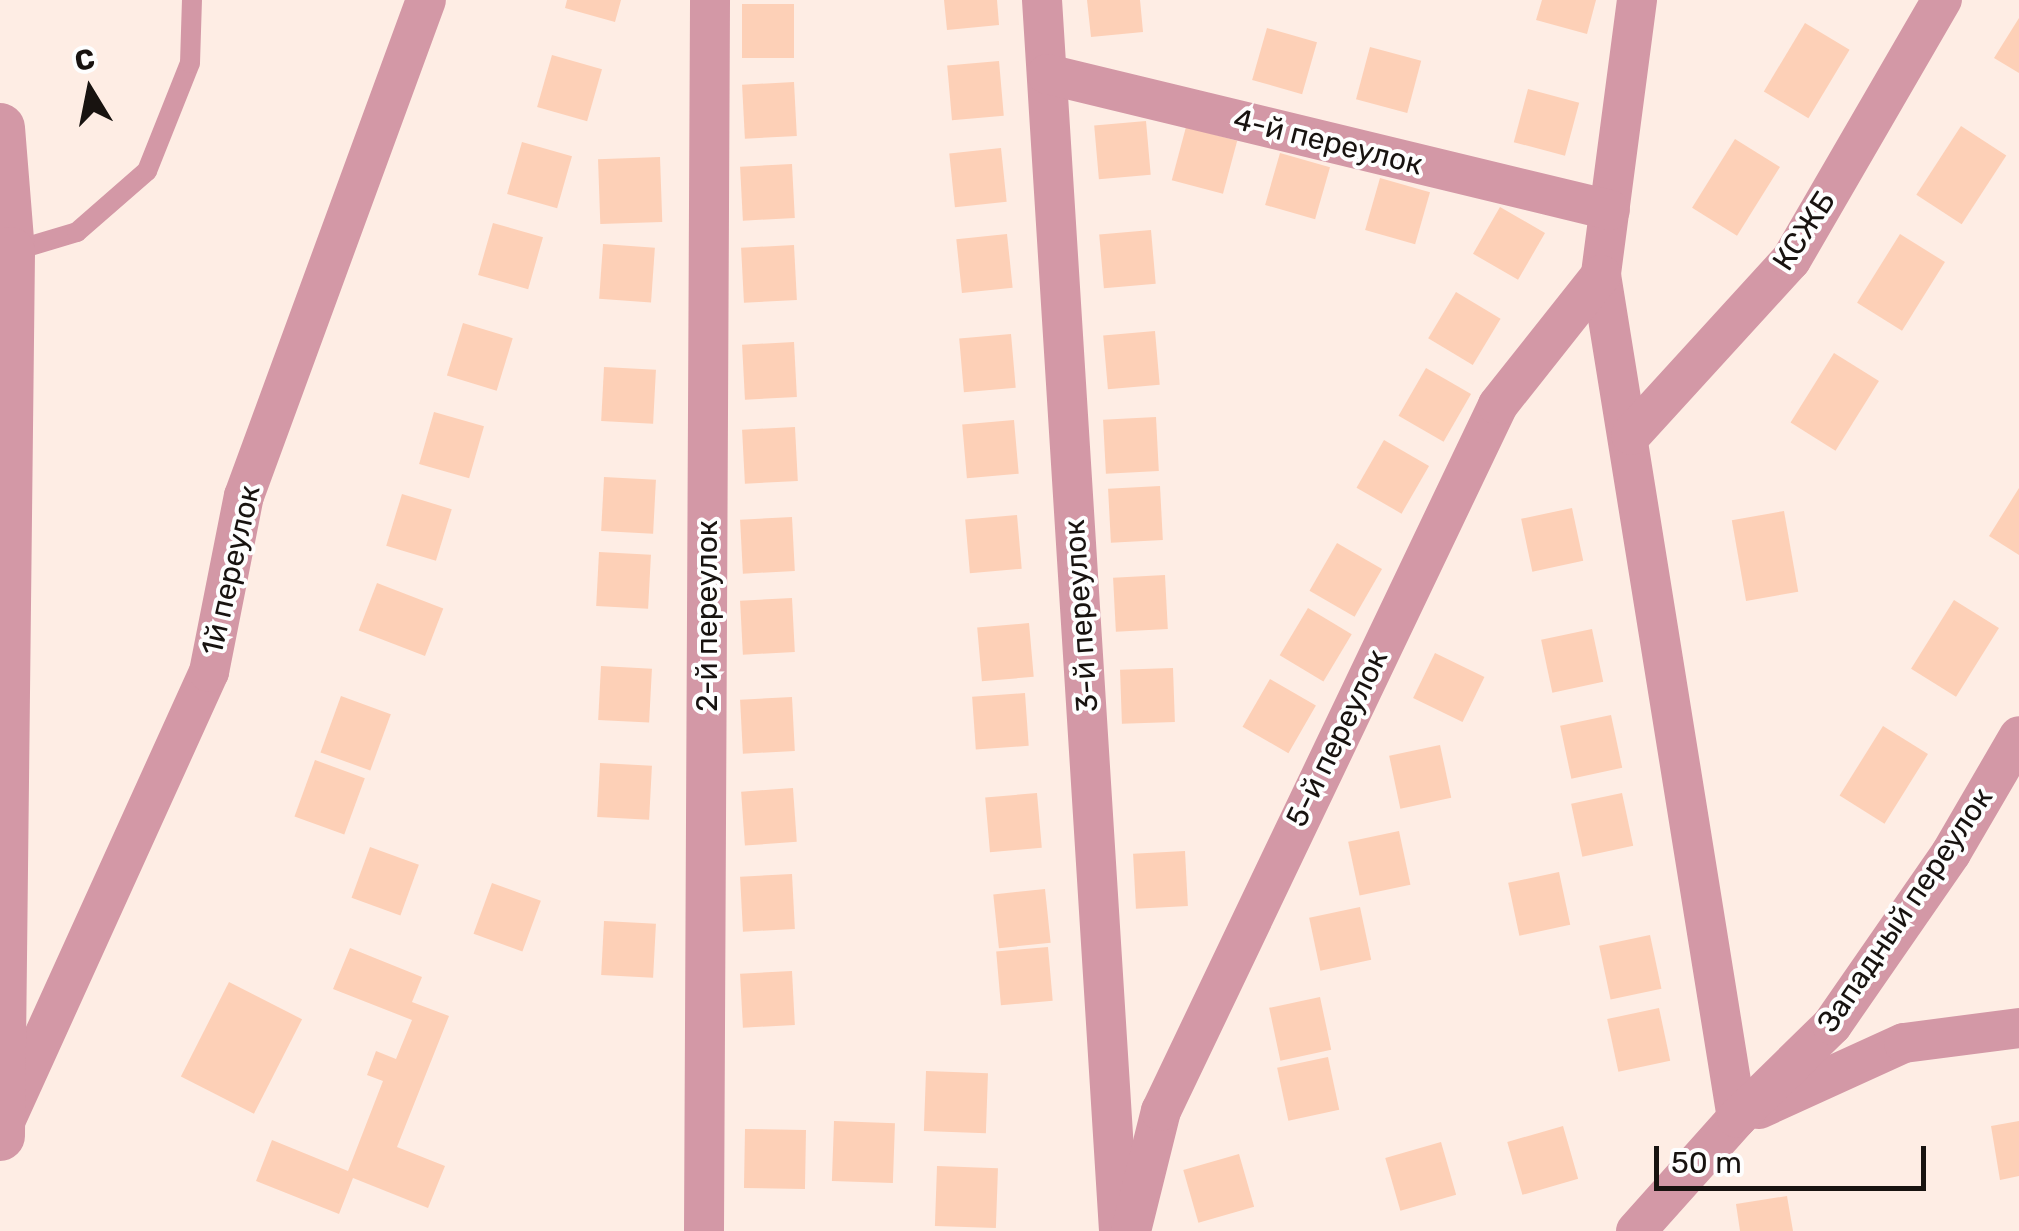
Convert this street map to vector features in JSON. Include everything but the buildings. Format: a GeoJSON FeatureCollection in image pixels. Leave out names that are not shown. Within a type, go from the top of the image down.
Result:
{"type":"FeatureCollection","features":[{"type":"Feature","properties":{"kind":"street","name":"1й переулок"},"geometry":{"type":"LineString","coordinates":[[1,1129],[209,672],[244,496],[426,0]]}},
{"type":"Feature","properties":{"kind":"street","name":"2-й переулок"},"geometry":{"type":"LineString","coordinates":[[704,1231],[710,0]]}},
{"type":"Feature","properties":{"kind":"street","name":"3-й переулок"},"geometry":{"type":"LineString","coordinates":[[1042,0],[1119,1231]]}},
{"type":"Feature","properties":{"kind":"street"},"geometry":{"type":"LineString","coordinates":[[1637,0],[1601,274],[1631,436],[1736,1118],[1904,1044],[2019,1028]]}},
{"type":"Feature","properties":{"kind":"street","name":"КСЖБ"},"geometry":{"type":"LineString","coordinates":[[1631,436],[1790,260],[1942,0]]}},
{"type":"Feature","properties":{"kind":"street","name":"4-й переулок"},"geometry":{"type":"LineString","coordinates":[[1047,74],[1610,210]]}},
{"type":"Feature","properties":{"kind":"street"},"geometry":{"type":"LineString","coordinates":[[0,128],[10,252],[1,1129]]}},
{"type":"Feature","properties":{"kind":"street","name":"5-й переулок"},"geometry":{"type":"LineString","coordinates":[[1131,1231],[1162,1112],[1498,405],[1601,274]]}},
{"type":"Feature","properties":{"kind":"street","name":"Западный переулок"},"geometry":{"type":"LineString","coordinates":[[1636,1231],[1736,1118],[1832,1025],[1951,854],[2019,736]]}},
{"type":"Feature","properties":{"kind":"lane"},"geometry":{"type":"LineString","coordinates":[[10,252],[77,232],[147,171],[190,63],[192,0]]}}]}
